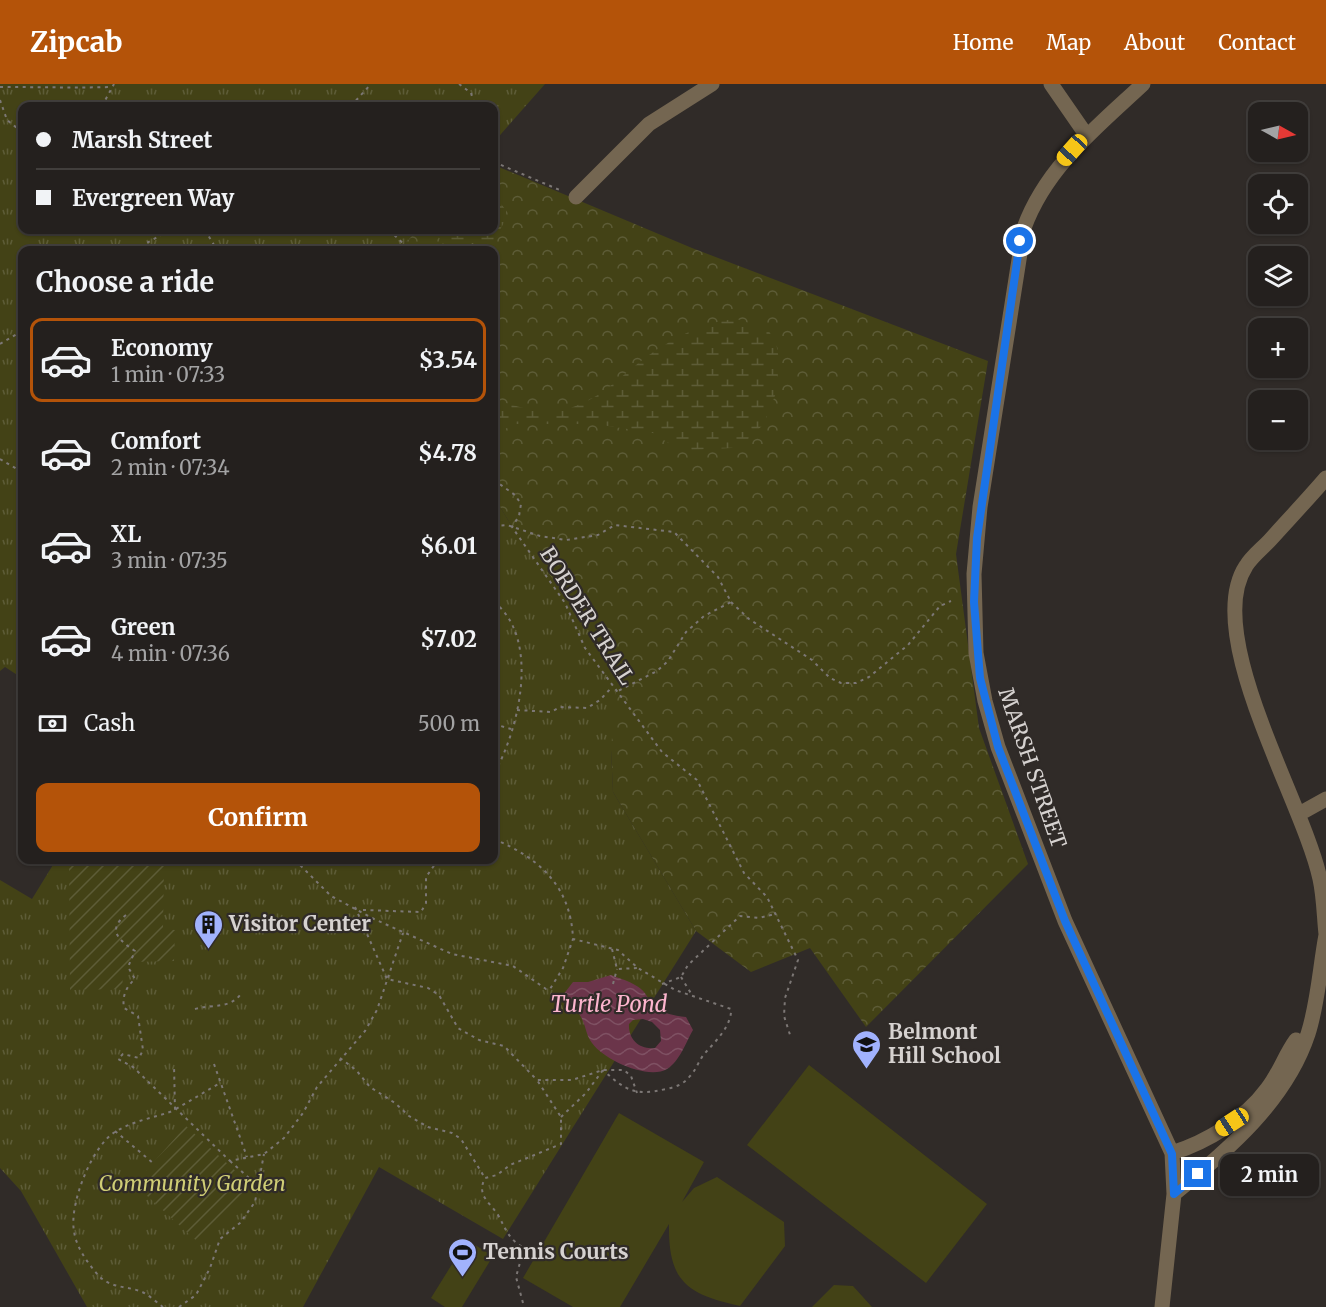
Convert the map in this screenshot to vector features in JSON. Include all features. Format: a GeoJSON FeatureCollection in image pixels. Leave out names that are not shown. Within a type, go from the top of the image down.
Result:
{"type":"FeatureCollection","features":[{"type":"Feature","properties":{"kind":"street"},"geometry":{"type":"LineString","coordinates":[[576,197],[649,124],[712,84]]}},
{"type":"Feature","properties":{"kind":"street"},"geometry":{"type":"LineString","coordinates":[[1052,84],[1087,136]]}},
{"type":"Feature","properties":{"kind":"street","name":"MARSH STREET"},"geometry":{"type":"LineString","coordinates":[[1143,84],[1060,163],[1039,194],[1020,241],[980,507],[974,574],[976,653],[985,701],[998,747],[1065,921],[1172,1154],[1174,1194],[1162,1307]]}},
{"type":"Feature","properties":{"kind":"street"},"geometry":{"type":"LineString","coordinates":[[1174,1194],[1254,1121],[1285,1084],[1311,1022],[1326,934],[1321,879],[1299,814],[1250,687],[1237,648],[1233,621],[1237,588],[1245,567],[1326,478]]}},
{"type":"Feature","properties":{"kind":"street"},"geometry":{"type":"LineString","coordinates":[[1299,814],[1326,799]]}},
{"type":"Feature","properties":{"kind":"street"},"geometry":{"type":"LineString","coordinates":[[1172,1154],[1207,1138],[1248,1109],[1267,1089],[1293,1044],[1311,1022]]}},
{"type":"Feature","properties":{"kind":"path"},"geometry":{"type":"LineString","coordinates":[[355,102],[371,84]]}},
{"type":"Feature","properties":{"kind":"path"},"geometry":{"type":"LineString","coordinates":[[459,84],[471,93],[474,102]]}},
{"type":"Feature","properties":{"kind":"path"},"geometry":{"type":"LineString","coordinates":[[0,87],[34,86],[59,89],[113,85]]}},
{"type":"Feature","properties":{"kind":"path"},"geometry":{"type":"LineString","coordinates":[[104,102],[113,85]]}},
{"type":"Feature","properties":{"kind":"path"},"geometry":{"type":"LineString","coordinates":[[0,100],[8,120],[18,129]]}},
{"type":"Feature","properties":{"kind":"path"},"geometry":{"type":"LineString","coordinates":[[498,164],[576,197]]}},
{"type":"Feature","properties":{"kind":"path"},"geometry":{"type":"LineString","coordinates":[[141,246],[162,234]]}},
{"type":"Feature","properties":{"kind":"path"},"geometry":{"type":"LineString","coordinates":[[393,234],[406,246]]}},
{"type":"Feature","properties":{"kind":"path"},"geometry":{"type":"LineString","coordinates":[[0,344],[18,333]]}},
{"type":"Feature","properties":{"kind":"path"},"geometry":{"type":"LineString","coordinates":[[0,459],[18,470]]}},
{"type":"Feature","properties":{"kind":"path"},"geometry":{"type":"LineString","coordinates":[[498,483],[515,495],[521,504],[519,516],[512,527]]}},
{"type":"Feature","properties":{"kind":"path"},"geometry":{"type":"LineString","coordinates":[[498,526],[512,527],[540,536],[566,540],[597,535],[615,525],[674,531],[718,577],[731,602],[749,619],[812,660],[830,678],[842,683],[856,683],[869,677],[908,645],[940,606],[951,601]]}},
{"type":"Feature","properties":{"kind":"path","name":"BORDER TRAIL"},"geometry":{"type":"LineString","coordinates":[[512,527],[565,603],[585,648],[616,692],[662,752],[697,780],[744,873],[767,897],[798,960],[785,998],[784,1016],[791,1038]]}},
{"type":"Feature","properties":{"kind":"path"},"geometry":{"type":"LineString","coordinates":[[616,692],[657,671],[668,661],[686,632],[698,621],[731,602]]}},
{"type":"Feature","properties":{"kind":"path"},"geometry":{"type":"LineString","coordinates":[[498,606],[509,618],[522,650],[517,710],[498,763]]}},
{"type":"Feature","properties":{"kind":"path"},"geometry":{"type":"LineString","coordinates":[[517,710],[551,712],[560,707],[587,708],[600,700],[613,686]]}},
{"type":"Feature","properties":{"kind":"path"},"geometry":{"type":"LineString","coordinates":[[498,725],[511,729]]}},
{"type":"Feature","properties":{"kind":"path"},"geometry":{"type":"LineString","coordinates":[[299,864],[331,896],[363,910],[403,933],[452,954],[506,964],[546,989],[550,989],[563,968],[573,939],[567,905],[560,890],[536,861],[498,841]]}},
{"type":"Feature","properties":{"kind":"path"},"geometry":{"type":"LineString","coordinates":[[363,910],[421,912],[426,903],[426,877],[435,864]]}},
{"type":"Feature","properties":{"kind":"path"},"geometry":{"type":"LineString","coordinates":[[355,907],[387,979]]}},
{"type":"Feature","properties":{"kind":"path"},"geometry":{"type":"LineString","coordinates":[[662,984],[681,977],[688,965],[737,919],[744,916],[766,918],[775,914]]}},
{"type":"Feature","properties":{"kind":"path"},"geometry":{"type":"LineString","coordinates":[[126,915],[118,921],[117,937],[135,951],[128,967],[135,979],[129,984],[123,1000],[124,1008],[138,1016],[143,1050],[139,1058],[123,1054],[118,1059],[133,1067],[175,1110],[259,1187]]}},
{"type":"Feature","properties":{"kind":"path"},"geometry":{"type":"LineString","coordinates":[[230,1161],[264,1154],[284,1137],[340,1058],[365,1031],[377,1010],[403,933]]}},
{"type":"Feature","properties":{"kind":"path"},"geometry":{"type":"LineString","coordinates":[[573,939],[618,950],[638,968],[662,984],[731,1009],[731,1015],[719,1039],[704,1054],[691,1076],[679,1086],[649,1093],[637,1093],[621,1086],[603,1070]]}},
{"type":"Feature","properties":{"kind":"path"},"geometry":{"type":"LineString","coordinates":[[612,948],[617,969],[613,984]]}},
{"type":"Feature","properties":{"kind":"path"},"geometry":{"type":"LineString","coordinates":[[617,969],[638,968]]}},
{"type":"Feature","properties":{"kind":"path"},"geometry":{"type":"LineString","coordinates":[[681,977],[692,995]]}},
{"type":"Feature","properties":{"kind":"path"},"geometry":{"type":"LineString","coordinates":[[387,979],[428,988],[439,995],[458,1028],[479,1040],[504,1046],[537,1080],[561,1117],[563,1139],[556,1148],[510,1165],[497,1175],[485,1178]]}},
{"type":"Feature","properties":{"kind":"path"},"geometry":{"type":"LineString","coordinates":[[195,1009],[224,1006],[234,1002],[240,995]]}},
{"type":"Feature","properties":{"kind":"path"},"geometry":{"type":"LineString","coordinates":[[340,1058],[356,1070],[370,1087],[395,1103],[409,1116],[428,1127],[452,1132],[461,1139],[485,1178],[482,1194],[487,1203],[497,1214],[505,1232],[524,1248],[516,1277],[523,1303]]}},
{"type":"Feature","properties":{"kind":"path"},"geometry":{"type":"LineString","coordinates":[[214,1064],[247,1157]]}},
{"type":"Feature","properties":{"kind":"path"},"geometry":{"type":"LineString","coordinates":[[174,1065],[175,1110]]}},
{"type":"Feature","properties":{"kind":"path"},"geometry":{"type":"LineString","coordinates":[[537,1080],[572,1080],[603,1070],[624,1070],[631,1076],[637,1093]]}},
{"type":"Feature","properties":{"kind":"path"},"geometry":{"type":"LineString","coordinates":[[561,1117],[586,1093],[603,1070]]}},
{"type":"Feature","properties":{"kind":"path"},"geometry":{"type":"LineString","coordinates":[[163,1307],[145,1294],[116,1287],[99,1276],[78,1247],[73,1228],[75,1206],[93,1156],[105,1140],[116,1131],[150,1115],[175,1110],[220,1083]]}},
{"type":"Feature","properties":{"kind":"path"},"geometry":{"type":"LineString","coordinates":[[116,1131],[153,1163]]}},
{"type":"Feature","properties":{"kind":"path"},"geometry":{"type":"LineString","coordinates":[[179,1307],[196,1295],[210,1268],[220,1239],[240,1223],[255,1202],[264,1154]]}},
{"type":"Feature","properties":{"kind":"green space"},"geometry":{"type":"Polygon","coordinates":[[[0,84],[545,84],[498,137],[498,102],[18,102],[18,234],[413,234],[403,246],[18,246],[18,675],[5,667],[0,671],[0,84]]]}},
{"type":"Feature","properties":{"kind":"green space"},"geometry":{"type":"Polygon","coordinates":[[[498,167],[692,248],[988,361],[956,554],[979,728],[1028,864],[866,1027],[810,948],[751,972],[696,931],[613,792],[611,750],[511,525],[498,504],[498,246],[403,246],[413,234],[498,234],[498,167]]]}},
{"type":"Feature","properties":{"kind":"green space"},"geometry":{"type":"Polygon","coordinates":[[[498,201],[506,210],[506,219],[498,233],[498,201]]]}},
{"type":"Feature","properties":{"kind":"green space"},"geometry":{"type":"Polygon","coordinates":[[[438,234],[498,234],[489,246],[443,244],[438,234]]]}},
{"type":"Feature","properties":{"kind":"green space"},"geometry":{"type":"Polygon","coordinates":[[[737,319],[768,330],[776,342],[779,360],[776,393],[764,424],[745,442],[731,448],[692,450],[670,444],[653,433],[595,424],[513,424],[498,433],[498,400],[537,410],[567,409],[593,398],[649,355],[680,336],[725,320],[737,319]]]}},
{"type":"Feature","properties":{"kind":"green space"},"geometry":{"type":"Polygon","coordinates":[[[498,504],[511,525],[618,663],[611,750],[613,792],[696,931],[503,1239],[379,1167],[303,1307],[87,1307],[21,1191],[0,1168],[0,880],[32,899],[54,864],[498,864],[498,504]]]}},
{"type":"Feature","properties":{"kind":"green space"},"geometry":{"type":"Polygon","coordinates":[[[69,864],[164,864],[163,929],[175,930],[174,961],[132,962],[122,972],[123,989],[70,990],[69,864]]]}},
{"type":"Feature","properties":{"kind":"green space"},"geometry":{"type":"Polygon","coordinates":[[[809,1065],[987,1204],[926,1283],[747,1145],[809,1065]]]}},
{"type":"Feature","properties":{"kind":"green space"},"geometry":{"type":"Polygon","coordinates":[[[619,1113],[704,1162],[682,1202],[694,1188],[717,1177],[784,1222],[785,1246],[740,1306],[706,1296],[684,1282],[672,1259],[669,1224],[620,1307],[573,1307],[523,1278],[619,1113]]]}},
{"type":"Feature","properties":{"kind":"green space","name":"Community Garden"},"geometry":{"type":"Polygon","coordinates":[[[186,1126],[251,1185],[199,1243],[134,1184],[186,1126]]]}},
{"type":"Feature","properties":{"kind":"green space","name":"Tennis Courts"},"geometry":{"type":"Polygon","coordinates":[[[467,1240],[493,1256],[462,1307],[445,1307],[431,1298],[467,1240]]]}},
{"type":"Feature","properties":{"kind":"green space"},"geometry":{"type":"Polygon","coordinates":[[[834,1285],[853,1286],[872,1307],[812,1307],[834,1285]]]}},
{"type":"Feature","properties":{"kind":"water","name":"Turtle Pond"},"geometry":{"type":"Polygon","coordinates":[[[611,975],[630,982],[640,989],[655,1008],[668,1014],[686,1017],[693,1030],[672,1066],[659,1072],[638,1070],[616,1062],[598,1049],[590,1040],[579,1014],[566,1009],[563,995],[573,982],[588,982],[611,975]],[[643,1019],[633,1020],[629,1024],[633,1039],[640,1046],[655,1048],[661,1041],[660,1030],[652,1022],[643,1019]]]}},
{"type":"Feature","properties":{"kind":"place","name":"Visitor Center"},"geometry":{"type":"Point","coordinates":[208,950]}},
{"type":"Feature","properties":{"kind":"place","name":"Belmont Hill School"},"geometry":{"type":"Point","coordinates":[867,1070]}},
{"type":"Feature","properties":{"kind":"place","name":"Tennis Courts"},"geometry":{"type":"Point","coordinates":[462,1278]}},
{"type":"Feature","properties":{"kind":"route"},"geometry":{"type":"LineString","coordinates":[[1020,241],[977,538],[974,627],[980,678],[998,747],[1065,921],[1172,1154],[1174,1194],[1198,1174]]}}]}
